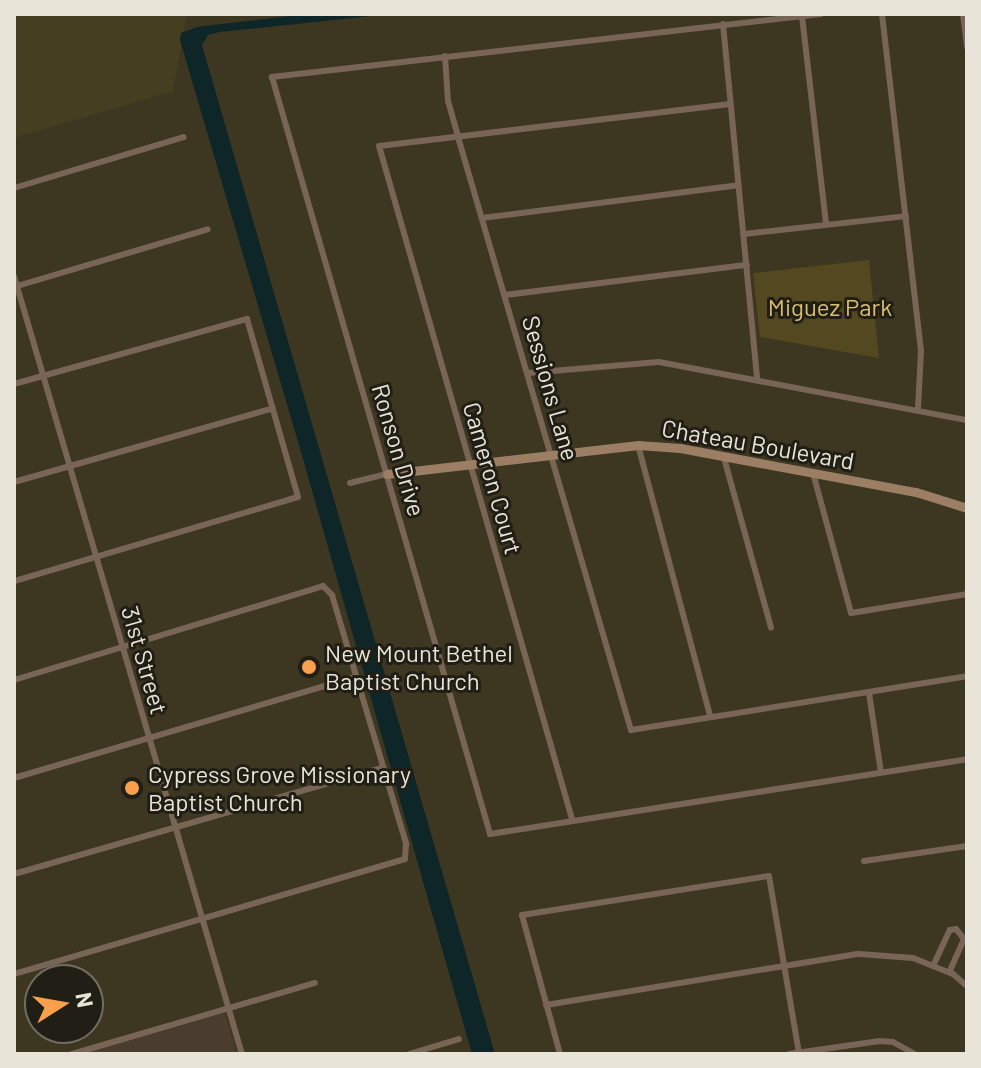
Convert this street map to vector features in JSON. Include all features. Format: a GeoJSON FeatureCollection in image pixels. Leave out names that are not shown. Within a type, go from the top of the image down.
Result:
{"type":"FeatureCollection","features":[{"type":"Feature","properties":{"kind":"street"},"geometry":{"type":"LineString","coordinates":[[445,56],[821,14]]}},
{"type":"Feature","properties":{"kind":"street"},"geometry":{"type":"LineString","coordinates":[[882,14],[921,351],[918,408]]}},
{"type":"Feature","properties":{"kind":"street"},"geometry":{"type":"LineString","coordinates":[[963,14],[967,47]]}},
{"type":"Feature","properties":{"kind":"street"},"geometry":{"type":"LineString","coordinates":[[802,16],[826,225]]}},
{"type":"Feature","properties":{"kind":"street"},"geometry":{"type":"LineString","coordinates":[[723,24],[757,378]]}},
{"type":"Feature","properties":{"kind":"street","name":"Ronson Drive"},"geometry":{"type":"LineString","coordinates":[[445,56],[272,77],[490,834],[572,819]]}},
{"type":"Feature","properties":{"kind":"street","name":"Sessions Lane"},"geometry":{"type":"LineString","coordinates":[[445,56],[448,101],[631,730],[710,716]]}},
{"type":"Feature","properties":{"kind":"street"},"geometry":{"type":"LineString","coordinates":[[458,137],[731,104]]}},
{"type":"Feature","properties":{"kind":"street"},"geometry":{"type":"LineString","coordinates":[[14,188],[184,137]]}},
{"type":"Feature","properties":{"kind":"street","name":"Cameron Court"},"geometry":{"type":"LineString","coordinates":[[458,137],[379,146],[572,819]]}},
{"type":"Feature","properties":{"kind":"street"},"geometry":{"type":"LineString","coordinates":[[482,218],[738,185]]}},
{"type":"Feature","properties":{"kind":"street"},"geometry":{"type":"LineString","coordinates":[[744,234],[906,216]]}},
{"type":"Feature","properties":{"kind":"street"},"geometry":{"type":"LineString","coordinates":[[16,287],[208,229]]}},
{"type":"Feature","properties":{"kind":"street"},"geometry":{"type":"LineString","coordinates":[[505,295],[747,265]]}},
{"type":"Feature","properties":{"kind":"street","name":"31st Street"},"geometry":{"type":"LineString","coordinates":[[14,276],[242,1054]]}},
{"type":"Feature","properties":{"kind":"street"},"geometry":{"type":"LineString","coordinates":[[14,384],[247,319],[298,497],[14,581]]}},
{"type":"Feature","properties":{"kind":"street"},"geometry":{"type":"LineString","coordinates":[[528,373],[659,362],[918,408],[967,420]]}},
{"type":"Feature","properties":{"kind":"street"},"geometry":{"type":"LineString","coordinates":[[14,482],[273,408]]}},
{"type":"Feature","properties":{"kind":"street"},"geometry":{"type":"LineString","coordinates":[[638,445],[710,716],[967,676]]}},
{"type":"Feature","properties":{"kind":"street","name":"Chateau Boulevard"},"geometry":{"type":"LineString","coordinates":[[350,483],[387,474],[638,445],[680,448],[916,492],[967,508]]}},
{"type":"Feature","properties":{"kind":"street"},"geometry":{"type":"LineString","coordinates":[[724,458],[771,628]]}},
{"type":"Feature","properties":{"kind":"street"},"geometry":{"type":"LineString","coordinates":[[813,473],[851,613],[967,594]]}},
{"type":"Feature","properties":{"kind":"street"},"geometry":{"type":"LineString","coordinates":[[14,680],[323,586],[332,595],[406,844],[405,859],[14,974]]}},
{"type":"Feature","properties":{"kind":"street"},"geometry":{"type":"LineString","coordinates":[[14,778],[355,677]]}},
{"type":"Feature","properties":{"kind":"street"},"geometry":{"type":"LineString","coordinates":[[869,693],[881,772]]}},
{"type":"Feature","properties":{"kind":"street"},"geometry":{"type":"LineString","coordinates":[[572,819],[967,759]]}},
{"type":"Feature","properties":{"kind":"street"},"geometry":{"type":"LineString","coordinates":[[14,874],[381,768]]}},
{"type":"Feature","properties":{"kind":"street"},"geometry":{"type":"LineString","coordinates":[[864,861],[967,846]]}},
{"type":"Feature","properties":{"kind":"street"},"geometry":{"type":"LineString","coordinates":[[560,1054],[522,915],[769,876],[799,1053]]}},
{"type":"Feature","properties":{"kind":"street"},"geometry":{"type":"LineString","coordinates":[[933,966],[950,930],[956,929],[964,939],[949,972]]}},
{"type":"Feature","properties":{"kind":"street"},"geometry":{"type":"LineString","coordinates":[[546,1005],[859,954],[913,958],[949,972],[967,986]]}},
{"type":"Feature","properties":{"kind":"street"},"geometry":{"type":"LineString","coordinates":[[72,1054],[315,983]]}},
{"type":"Feature","properties":{"kind":"street"},"geometry":{"type":"LineString","coordinates":[[409,1054],[459,1039]]}},
{"type":"Feature","properties":{"kind":"street"},"geometry":{"type":"LineString","coordinates":[[789,1054],[880,1041],[893,1042],[915,1054]]}},
{"type":"Feature","properties":{"kind":"shaded area"},"geometry":{"type":"Polygon","coordinates":[[[14,14],[187,14],[173,91],[14,138],[14,14]]]}},
{"type":"Feature","properties":{"kind":"shaded area"},"geometry":{"type":"Polygon","coordinates":[[[225,1013],[237,1054],[83,1054],[225,1013]]]}},
{"type":"Feature","properties":{"kind":"green space","name":"Miguez Park"},"geometry":{"type":"Polygon","coordinates":[[[869,260],[879,358],[760,337],[753,273],[869,260]]]}},
{"type":"Feature","properties":{"kind":"water"},"geometry":{"type":"Polygon","coordinates":[[[306,14],[390,14],[220,32],[208,35],[202,45],[495,1054],[472,1054],[180,40],[181,33],[197,27],[306,14]]]}},
{"type":"Feature","properties":{"kind":"place","name":"New Mount Bethel Baptist Church"},"geometry":{"type":"Point","coordinates":[309,667]}},
{"type":"Feature","properties":{"kind":"place","name":"Cypress Grove Missionary Baptist Church"},"geometry":{"type":"Point","coordinates":[132,788]}}]}
